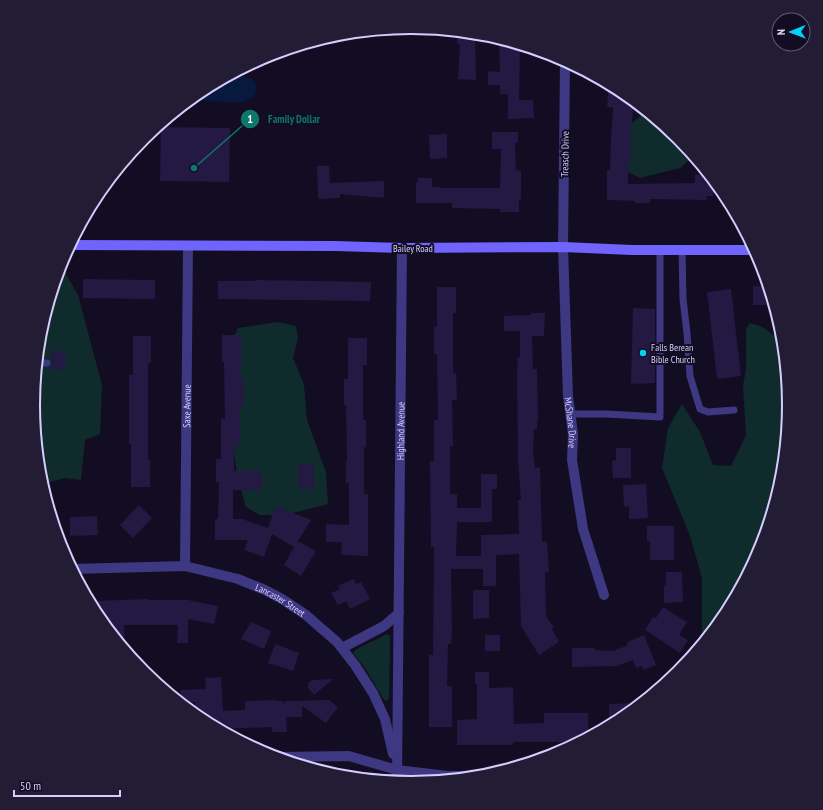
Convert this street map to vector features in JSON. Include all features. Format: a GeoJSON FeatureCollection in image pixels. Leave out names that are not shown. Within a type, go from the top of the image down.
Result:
{"type":"FeatureCollection","features":[{"type":"Feature","properties":{"kind":"street","name":"Treasch Drive"},"geometry":{"type":"LineString","coordinates":[[563,247],[565,67]]}},
{"type":"Feature","properties":{"kind":"street","name":"Bailey Road"},"geometry":{"type":"LineString","coordinates":[[77,245],[335,246],[402,248],[563,247],[660,250],[748,250]]}},
{"type":"Feature","properties":{"kind":"street","name":"Saxe Avenue"},"geometry":{"type":"LineString","coordinates":[[185,566],[188,246]]}},
{"type":"Feature","properties":{"kind":"street","name":"McShane Drive"},"geometry":{"type":"LineString","coordinates":[[563,247],[568,389],[573,434],[572,460],[582,525],[604,595]]}},
{"type":"Feature","properties":{"kind":"street","name":"Highland Avenue"},"geometry":{"type":"LineString","coordinates":[[397,775],[402,248]]}},
{"type":"Feature","properties":{"kind":"street","name":"Lancaster Street"},"geometry":{"type":"LineString","coordinates":[[79,569],[185,566],[238,580],[265,590],[306,615],[337,642],[373,692],[385,719],[397,770]]}},
{"type":"Feature","properties":{"kind":"street"},"geometry":{"type":"LineString","coordinates":[[342,648],[384,626],[399,613]]}},
{"type":"Feature","properties":{"kind":"street"},"geometry":{"type":"LineString","coordinates":[[295,757],[349,756],[397,770],[438,775]]}},
{"type":"Feature","properties":{"kind":"lane"},"geometry":{"type":"LineString","coordinates":[[570,414],[660,417],[660,250]]}},
{"type":"Feature","properties":{"kind":"lane"},"geometry":{"type":"LineString","coordinates":[[682,250],[682,299],[687,333],[690,376],[695,395],[700,409],[708,412],[734,410]]}},
{"type":"Feature","properties":{"kind":"green space"},"geometry":{"type":"Polygon","coordinates":[[[642,115],[674,143],[692,162],[688,161],[680,168],[640,178],[622,169],[627,127],[642,115]]]}},
{"type":"Feature","properties":{"kind":"green space"},"geometry":{"type":"Polygon","coordinates":[[[65,273],[78,295],[102,385],[100,434],[85,440],[81,480],[65,478],[49,482],[41,429],[40,405],[41,381],[48,333],[53,309],[65,273]]]}},
{"type":"Feature","properties":{"kind":"green space"},"geometry":{"type":"Polygon","coordinates":[[[278,322],[296,326],[298,338],[293,358],[304,384],[307,420],[326,472],[328,504],[285,515],[260,515],[246,507],[237,475],[231,428],[230,346],[238,328],[278,322]]]}},
{"type":"Feature","properties":{"kind":"green space"},"geometry":{"type":"Polygon","coordinates":[[[750,323],[760,326],[776,336],[782,381],[782,429],[779,453],[770,501],[754,547],[733,591],[702,636],[702,578],[690,536],[662,468],[668,428],[682,404],[700,432],[713,465],[731,466],[746,435],[743,386],[746,369],[746,329],[750,323]]]}},
{"type":"Feature","properties":{"kind":"green space"},"geometry":{"type":"Polygon","coordinates":[[[386,634],[390,636],[390,645],[389,699],[386,701],[365,668],[353,653],[358,648],[386,634]]]}},
{"type":"Feature","properties":{"kind":"water"},"geometry":{"type":"Polygon","coordinates":[[[238,77],[250,78],[256,83],[254,96],[243,102],[201,100],[238,77]]]}},
{"type":"Feature","properties":{"kind":"building"},"geometry":{"type":"Polygon","coordinates":[[[457,37],[475,40],[476,80],[458,79],[460,44],[457,44],[457,37]]]}},
{"type":"Feature","properties":{"kind":"building"},"geometry":{"type":"Polygon","coordinates":[[[499,45],[520,51],[519,100],[533,100],[534,118],[508,119],[508,94],[500,94],[500,85],[488,85],[488,71],[500,72],[499,45]]]}},
{"type":"Feature","properties":{"kind":"building"},"geometry":{"type":"Polygon","coordinates":[[[608,91],[633,108],[631,130],[631,161],[628,161],[628,184],[695,183],[695,175],[703,175],[715,192],[713,193],[713,196],[706,196],[707,200],[650,199],[650,203],[607,200],[607,170],[610,170],[613,107],[607,107],[608,91]]]}},
{"type":"Feature","properties":{"kind":"building"},"geometry":{"type":"Polygon","coordinates":[[[166,127],[230,128],[229,182],[160,181],[161,132],[166,127]]]}},
{"type":"Feature","properties":{"kind":"building"},"geometry":{"type":"Polygon","coordinates":[[[492,132],[518,132],[518,142],[515,143],[516,170],[521,171],[521,199],[519,199],[519,212],[500,212],[500,209],[452,208],[452,203],[416,203],[416,183],[418,182],[418,178],[432,178],[432,187],[440,188],[500,188],[501,149],[492,149],[492,132]]]}},
{"type":"Feature","properties":{"kind":"building"},"geometry":{"type":"Polygon","coordinates":[[[447,134],[447,158],[430,159],[429,135],[447,134]]]}},
{"type":"Feature","properties":{"kind":"building"},"geometry":{"type":"Polygon","coordinates":[[[317,166],[329,166],[330,183],[384,181],[384,198],[340,194],[340,198],[318,199],[317,166]]]}},
{"type":"Feature","properties":{"kind":"building"},"geometry":{"type":"Polygon","coordinates":[[[83,279],[155,280],[155,299],[83,298],[83,279]]]}},
{"type":"Feature","properties":{"kind":"building"},"geometry":{"type":"Polygon","coordinates":[[[255,280],[371,282],[370,301],[218,299],[218,281],[255,280]]]}},
{"type":"Feature","properties":{"kind":"building"},"geometry":{"type":"Polygon","coordinates":[[[753,286],[763,287],[769,305],[753,305],[753,286]]]}},
{"type":"Feature","properties":{"kind":"building"},"geometry":{"type":"Polygon","coordinates":[[[437,287],[456,287],[456,313],[453,313],[453,373],[456,373],[457,400],[452,400],[453,446],[450,446],[450,494],[457,494],[457,508],[481,508],[481,474],[497,474],[497,489],[492,489],[492,522],[457,522],[456,556],[481,556],[481,535],[519,534],[518,500],[521,500],[518,461],[517,357],[520,357],[520,331],[504,331],[504,316],[545,313],[544,336],[532,336],[533,369],[537,369],[538,421],[537,429],[534,429],[533,453],[535,468],[540,467],[542,542],[547,541],[549,572],[545,572],[546,616],[554,628],[552,629],[559,642],[539,655],[521,626],[519,554],[496,555],[496,586],[483,586],[483,569],[451,569],[452,633],[451,644],[448,644],[447,686],[452,686],[452,727],[429,727],[429,655],[433,655],[434,547],[431,547],[430,461],[434,461],[434,420],[438,420],[437,354],[434,354],[434,327],[437,327],[437,287]]]}},
{"type":"Feature","properties":{"kind":"building"},"geometry":{"type":"Polygon","coordinates":[[[731,289],[741,376],[717,379],[707,292],[731,289]]]}},
{"type":"Feature","properties":{"kind":"building","name":"Falls Berean Bible Church"},"geometry":{"type":"Polygon","coordinates":[[[633,308],[655,309],[655,383],[631,384],[633,308]]]}},
{"type":"Feature","properties":{"kind":"building"},"geometry":{"type":"Polygon","coordinates":[[[222,335],[241,335],[241,378],[243,378],[244,405],[240,405],[240,446],[234,446],[234,471],[262,471],[262,490],[233,490],[233,519],[242,519],[268,528],[276,506],[311,520],[298,541],[316,551],[301,576],[284,565],[294,547],[272,534],[264,557],[244,550],[248,540],[215,540],[215,519],[218,519],[219,482],[216,482],[216,459],[221,459],[221,419],[225,419],[222,335]]]}},
{"type":"Feature","properties":{"kind":"building"},"geometry":{"type":"Polygon","coordinates":[[[133,336],[151,336],[151,363],[148,363],[148,460],[150,460],[150,487],[131,487],[131,444],[129,444],[129,375],[133,375],[133,336]]]}},
{"type":"Feature","properties":{"kind":"building"},"geometry":{"type":"Polygon","coordinates":[[[348,338],[367,338],[367,365],[363,365],[363,420],[366,420],[366,447],[364,447],[364,494],[368,494],[368,556],[341,555],[342,542],[326,542],[326,524],[349,525],[349,483],[346,483],[346,405],[344,405],[344,379],[348,379],[348,338]]]}},
{"type":"Feature","properties":{"kind":"building"},"geometry":{"type":"Polygon","coordinates":[[[51,351],[65,351],[65,370],[52,370],[51,351]]]}},
{"type":"Feature","properties":{"kind":"building"},"geometry":{"type":"Polygon","coordinates":[[[616,448],[631,448],[631,478],[613,478],[612,461],[616,460],[616,448]]]}},
{"type":"Feature","properties":{"kind":"building"},"geometry":{"type":"Polygon","coordinates":[[[313,464],[314,489],[298,489],[298,465],[313,464]]]}},
{"type":"Feature","properties":{"kind":"building"},"geometry":{"type":"Polygon","coordinates":[[[646,484],[648,518],[629,519],[629,506],[624,507],[623,485],[646,484]]]}},
{"type":"Feature","properties":{"kind":"building"},"geometry":{"type":"Polygon","coordinates":[[[139,505],[152,518],[133,538],[120,525],[139,505]]]}},
{"type":"Feature","properties":{"kind":"building"},"geometry":{"type":"Polygon","coordinates":[[[97,516],[98,535],[70,536],[70,517],[97,516]]]}},
{"type":"Feature","properties":{"kind":"building"},"geometry":{"type":"Polygon","coordinates":[[[647,526],[674,526],[674,560],[650,560],[650,541],[647,541],[647,526]]]}},
{"type":"Feature","properties":{"kind":"building"},"geometry":{"type":"Polygon","coordinates":[[[666,572],[682,572],[683,602],[664,603],[666,572]]]}},
{"type":"Feature","properties":{"kind":"building"},"geometry":{"type":"Polygon","coordinates":[[[353,579],[356,584],[361,582],[370,599],[350,609],[346,601],[338,605],[331,593],[340,589],[338,586],[353,579]]]}},
{"type":"Feature","properties":{"kind":"building"},"geometry":{"type":"Polygon","coordinates":[[[473,590],[489,590],[489,618],[473,619],[473,590]]]}},
{"type":"Feature","properties":{"kind":"building"},"geometry":{"type":"Polygon","coordinates":[[[148,599],[188,600],[218,606],[214,624],[188,619],[188,643],[177,643],[178,625],[124,625],[125,640],[97,601],[148,599]]]}},
{"type":"Feature","properties":{"kind":"building"},"geometry":{"type":"Polygon","coordinates":[[[663,607],[687,622],[679,635],[688,640],[680,653],[645,630],[653,617],[656,618],[663,607]]]}},
{"type":"Feature","properties":{"kind":"building"},"geometry":{"type":"Polygon","coordinates":[[[251,622],[271,631],[264,649],[241,639],[251,622]]]}},
{"type":"Feature","properties":{"kind":"building"},"geometry":{"type":"Polygon","coordinates":[[[485,635],[500,635],[500,651],[485,651],[485,635]]]}},
{"type":"Feature","properties":{"kind":"building"},"geometry":{"type":"Polygon","coordinates":[[[644,635],[656,665],[643,670],[642,666],[636,668],[633,660],[617,666],[572,667],[572,648],[595,648],[595,650],[613,651],[628,645],[627,642],[644,635]]]}},
{"type":"Feature","properties":{"kind":"building"},"geometry":{"type":"Polygon","coordinates":[[[275,644],[299,653],[293,671],[268,663],[275,644]]]}},
{"type":"Feature","properties":{"kind":"building"},"geometry":{"type":"Polygon","coordinates":[[[475,672],[489,672],[489,688],[513,687],[514,724],[544,723],[544,713],[588,713],[588,731],[567,742],[513,742],[513,745],[457,745],[457,720],[477,719],[477,684],[475,684],[475,672]]]}},
{"type":"Feature","properties":{"kind":"building"},"geometry":{"type":"Polygon","coordinates":[[[221,677],[223,711],[245,710],[245,701],[275,700],[283,701],[282,705],[286,701],[329,700],[338,707],[326,723],[302,706],[302,717],[286,717],[287,732],[272,732],[272,727],[231,729],[195,706],[195,702],[190,702],[181,695],[181,690],[206,689],[205,678],[221,677]]]}},
{"type":"Feature","properties":{"kind":"building"},"geometry":{"type":"Polygon","coordinates":[[[333,679],[314,695],[308,688],[308,683],[312,680],[333,679]]]}},
{"type":"Feature","properties":{"kind":"building"},"geometry":{"type":"Polygon","coordinates":[[[631,703],[609,719],[609,704],[631,703]]]}},
{"type":"Feature","properties":{"kind":"place","name":"Family Dollar"},"geometry":{"type":"Point","coordinates":[194,168]}},
{"type":"Feature","properties":{"kind":"place","name":"Falls Berean Bible Church"},"geometry":{"type":"Point","coordinates":[643,353]}}]}
